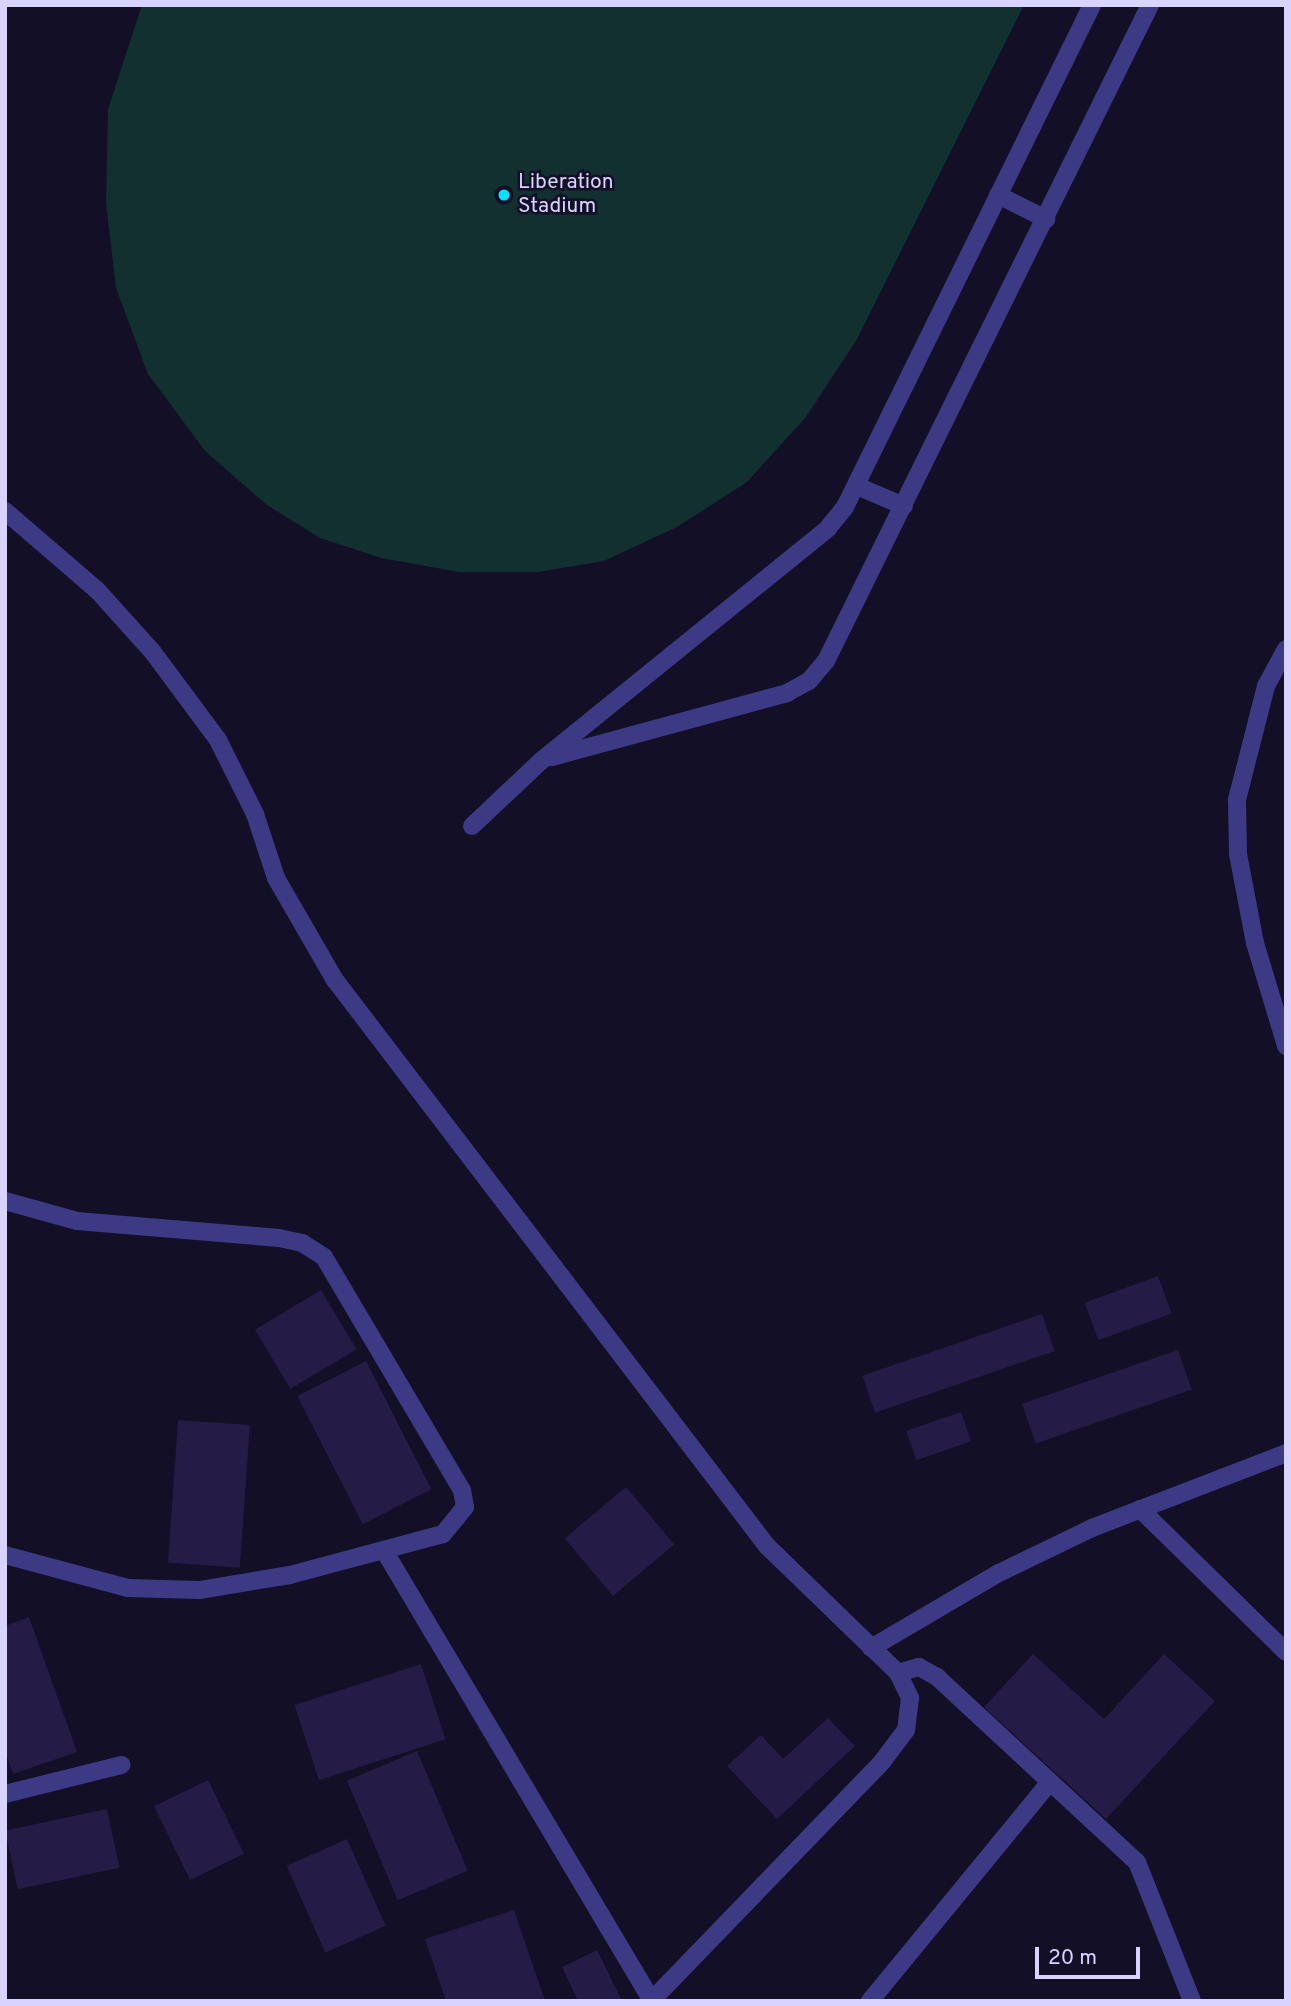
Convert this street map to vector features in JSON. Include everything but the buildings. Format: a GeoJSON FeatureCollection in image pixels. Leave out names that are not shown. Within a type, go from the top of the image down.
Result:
{"type":"FeatureCollection","features":[{"type":"Feature","properties":{"kind":"street"},"geometry":{"type":"LineString","coordinates":[[472,826],[542,760],[828,528],[857,486],[1092,5]]}},
{"type":"Feature","properties":{"kind":"street"},"geometry":{"type":"LineString","coordinates":[[542,760],[787,693],[809,681],[826,661],[1150,5]]}},
{"type":"Feature","properties":{"kind":"street"},"geometry":{"type":"LineString","coordinates":[[998,195],[1046,219]]}},
{"type":"Feature","properties":{"kind":"street"},"geometry":{"type":"LineString","coordinates":[[857,486],[904,506]]}},
{"type":"Feature","properties":{"kind":"street"},"geometry":{"type":"LineString","coordinates":[[5,511],[97,590],[152,651],[218,740],[255,814],[276,878],[335,980],[767,1546],[898,1673],[910,1698],[906,1730],[883,1761],[652,2001],[384,1552]]}},
{"type":"Feature","properties":{"kind":"street"},"geometry":{"type":"LineString","coordinates":[[1286,649],[1266,686],[1237,800],[1238,854],[1255,943],[1286,1046]]}},
{"type":"Feature","properties":{"kind":"street"},"geometry":{"type":"LineString","coordinates":[[5,1201],[77,1220],[279,1238],[302,1242],[324,1256],[462,1490],[465,1507],[443,1534],[384,1552],[199,1590],[128,1587],[5,1555]]}},
{"type":"Feature","properties":{"kind":"street"},"geometry":{"type":"LineString","coordinates":[[871,1648],[999,1573],[1140,1509],[1286,1453]]}},
{"type":"Feature","properties":{"kind":"street"},"geometry":{"type":"LineString","coordinates":[[1140,1509],[1286,1652]]}},
{"type":"Feature","properties":{"kind":"street"},"geometry":{"type":"LineString","coordinates":[[898,1673],[919,1667],[937,1677],[1137,1862],[1192,2001]]}},
{"type":"Feature","properties":{"kind":"street"},"geometry":{"type":"LineString","coordinates":[[5,1794],[121,1765]]}},
{"type":"Feature","properties":{"kind":"street"},"geometry":{"type":"LineString","coordinates":[[870,2001],[1050,1782]]}},
{"type":"Feature","properties":{"kind":"green space"},"geometry":{"type":"Polygon","coordinates":[[[142,5],[1024,5],[856,341],[806,417],[747,482],[677,527],[604,561],[538,572],[459,572],[381,558],[320,538],[267,505],[205,451],[148,374],[116,288],[106,203],[108,109],[142,5]]]}},
{"type":"Feature","properties":{"kind":"place","name":"Liberation Stadium"},"geometry":{"type":"Point","coordinates":[504,195]}}]}
